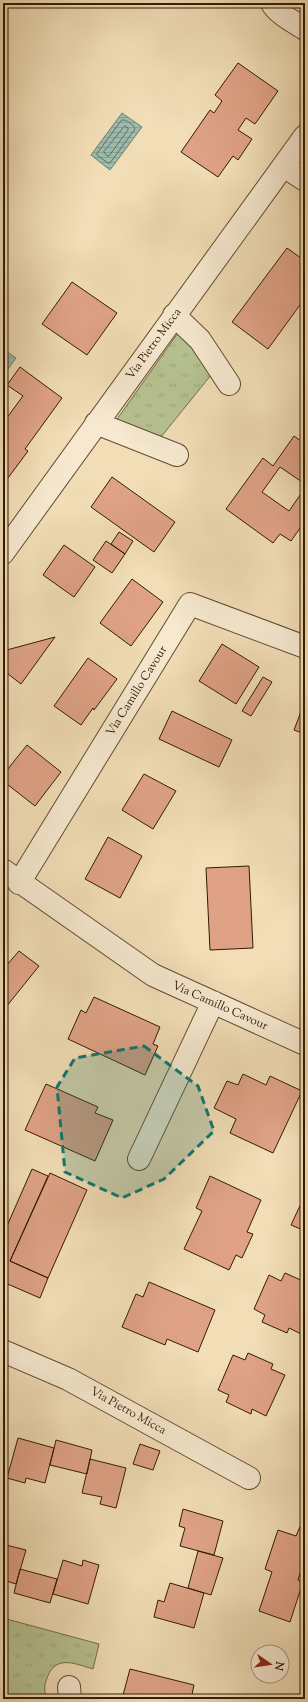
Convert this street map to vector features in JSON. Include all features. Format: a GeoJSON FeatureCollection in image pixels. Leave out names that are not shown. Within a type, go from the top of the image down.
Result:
{"type":"FeatureCollection","features":[{"type":"Feature","properties":{"kind":"street"},"geometry":{"type":"LineString","coordinates":[[272,3],[272,6],[279,12],[305,29]]}},
{"type":"Feature","properties":{"kind":"street","name":"Via Pietro Micca"},"geometry":{"type":"LineString","coordinates":[[3,553],[305,136]]}},
{"type":"Feature","properties":{"kind":"street"},"geometry":{"type":"LineString","coordinates":[[284,166],[305,180]]}},
{"type":"Feature","properties":{"kind":"street"},"geometry":{"type":"LineString","coordinates":[[174,315],[200,340],[229,384]]}},
{"type":"Feature","properties":{"kind":"street"},"geometry":{"type":"LineString","coordinates":[[96,423],[177,455]]}},
{"type":"Feature","properties":{"kind":"street","name":"Via Camillo Cavour"},"geometry":{"type":"LineString","coordinates":[[305,647],[190,604],[11,876],[152,975],[305,1044]]}},
{"type":"Feature","properties":{"kind":"street"},"geometry":{"type":"LineString","coordinates":[[139,1159],[213,1002]]}},
{"type":"Feature","properties":{"kind":"street","name":"Via Pietro Micca"},"geometry":{"type":"LineString","coordinates":[[3,1351],[68,1379],[249,1478]]}},
{"type":"Feature","properties":{"kind":"highlighted area"},"geometry":{"type":"Polygon","coordinates":[[[144,1046],[198,1086],[214,1131],[164,1179],[122,1198],[65,1172],[57,1087],[75,1058],[144,1046]]]}},
{"type":"Feature","properties":{"kind":"green space"},"geometry":{"type":"Polygon","coordinates":[[[178,333],[210,366],[211,375],[161,437],[115,422],[178,333]]]}},
{"type":"Feature","properties":{"kind":"green space"},"geometry":{"type":"Polygon","coordinates":[[[3,1618],[99,1644],[93,1669],[71,1663],[59,1664],[49,1672],[46,1681],[45,1690],[48,1699],[3,1699],[3,1618]]]}},
{"type":"Feature","properties":{"kind":"water"},"geometry":{"type":"Polygon","coordinates":[[[122,113],[142,127],[110,170],[91,155],[122,113]]]}},
{"type":"Feature","properties":{"kind":"water"},"geometry":{"type":"Polygon","coordinates":[[[3,349],[16,358],[3,376],[3,349]]]}},
{"type":"Feature","properties":{"kind":"building"},"geometry":{"type":"Polygon","coordinates":[[[238,63],[278,91],[255,124],[246,118],[238,130],[252,139],[238,160],[233,156],[218,177],[181,152],[210,110],[214,113],[222,101],[215,95],[238,63]]]}},
{"type":"Feature","properties":{"kind":"building"},"geometry":{"type":"Polygon","coordinates":[[[287,248],[305,261],[305,298],[268,349],[232,322],[287,248]]]}},
{"type":"Feature","properties":{"kind":"building"},"geometry":{"type":"Polygon","coordinates":[[[72,282],[117,313],[87,355],[42,324],[72,282]]]}},
{"type":"Feature","properties":{"kind":"building"},"geometry":{"type":"Polygon","coordinates":[[[20,367],[62,398],[25,449],[28,451],[8,478],[3,474],[3,417],[6,419],[23,396],[7,385],[20,367]]]}},
{"type":"Feature","properties":{"kind":"building"},"geometry":{"type":"Polygon","coordinates":[[[294,436],[305,444],[305,484],[280,467],[262,492],[289,511],[305,488],[305,521],[291,541],[280,534],[273,543],[226,509],[263,458],[273,466],[294,436]]]}},
{"type":"Feature","properties":{"kind":"building"},"geometry":{"type":"Polygon","coordinates":[[[112,477],[175,522],[154,552],[91,507],[112,477]]]}},
{"type":"Feature","properties":{"kind":"building"},"geometry":{"type":"Polygon","coordinates":[[[119,532],[133,541],[125,554],[111,544],[119,532]]]}},
{"type":"Feature","properties":{"kind":"building"},"geometry":{"type":"Polygon","coordinates":[[[106,541],[125,554],[112,573],[93,560],[106,541]]]}},
{"type":"Feature","properties":{"kind":"building"},"geometry":{"type":"Polygon","coordinates":[[[64,545],[95,567],[74,597],[43,575],[64,545]]]}},
{"type":"Feature","properties":{"kind":"building"},"geometry":{"type":"Polygon","coordinates":[[[132,579],[163,602],[131,646],[100,623],[132,579]]]}},
{"type":"Feature","properties":{"kind":"building"},"geometry":{"type":"Polygon","coordinates":[[[55,637],[21,684],[3,670],[3,651],[55,637]]]}},
{"type":"Feature","properties":{"kind":"building"},"geometry":{"type":"Polygon","coordinates":[[[222,644],[259,667],[236,704],[199,681],[222,644]]]}},
{"type":"Feature","properties":{"kind":"building"},"geometry":{"type":"Polygon","coordinates":[[[88,658],[117,679],[81,725],[54,706],[88,658]]]}},
{"type":"Feature","properties":{"kind":"building"},"geometry":{"type":"Polygon","coordinates":[[[263,677],[272,682],[251,716],[242,711],[263,677]]]}},
{"type":"Feature","properties":{"kind":"building"},"geometry":{"type":"Polygon","coordinates":[[[305,701],[305,734],[294,730],[305,701]]]}},
{"type":"Feature","properties":{"kind":"building"},"geometry":{"type":"Polygon","coordinates":[[[172,711],[232,740],[219,767],[159,739],[172,711]]]}},
{"type":"Feature","properties":{"kind":"building"},"geometry":{"type":"Polygon","coordinates":[[[27,745],[61,772],[35,806],[3,781],[3,775],[27,745]]]}},
{"type":"Feature","properties":{"kind":"building"},"geometry":{"type":"Polygon","coordinates":[[[144,774],[176,791],[153,829],[122,810],[144,774]]]}},
{"type":"Feature","properties":{"kind":"building"},"geometry":{"type":"Polygon","coordinates":[[[108,837],[142,856],[120,898],[85,879],[108,837]]]}},
{"type":"Feature","properties":{"kind":"building"},"geometry":{"type":"Polygon","coordinates":[[[249,866],[253,948],[210,950],[206,868],[249,866]]]}},
{"type":"Feature","properties":{"kind":"building"},"geometry":{"type":"Polygon","coordinates":[[[303,915],[305,915],[305,959],[303,915]]]}},
{"type":"Feature","properties":{"kind":"building"},"geometry":{"type":"Polygon","coordinates":[[[19,951],[39,966],[6,1007],[3,1004],[3,963],[6,966],[19,951]]]}},
{"type":"Feature","properties":{"kind":"building"},"geometry":{"type":"Polygon","coordinates":[[[94,997],[160,1027],[153,1044],[158,1046],[145,1075],[68,1039],[81,1010],[86,1013],[94,997]]]}},
{"type":"Feature","properties":{"kind":"building"},"geometry":{"type":"Polygon","coordinates":[[[243,1074],[266,1085],[270,1076],[302,1091],[273,1153],[230,1133],[236,1119],[214,1108],[227,1081],[238,1085],[243,1074]]]}},
{"type":"Feature","properties":{"kind":"building"},"geometry":{"type":"Polygon","coordinates":[[[46,1084],[98,1107],[95,1113],[113,1120],[95,1161],[25,1130],[46,1084]]]}},
{"type":"Feature","properties":{"kind":"building"},"geometry":{"type":"Polygon","coordinates":[[[32,1169],[48,1176],[10,1261],[48,1278],[40,1298],[3,1282],[3,1235],[32,1169]]]}},
{"type":"Feature","properties":{"kind":"building"},"geometry":{"type":"Polygon","coordinates":[[[50,1173],[87,1190],[48,1278],[10,1261],[50,1173]]]}},
{"type":"Feature","properties":{"kind":"building"},"geometry":{"type":"Polygon","coordinates":[[[210,1176],[261,1200],[247,1232],[253,1234],[242,1258],[236,1255],[229,1270],[184,1249],[202,1211],[196,1208],[210,1176]]]}},
{"type":"Feature","properties":{"kind":"building"},"geometry":{"type":"Polygon","coordinates":[[[305,1195],[305,1239],[300,1237],[303,1230],[291,1225],[305,1195]]]}},
{"type":"Feature","properties":{"kind":"building"},"geometry":{"type":"Polygon","coordinates":[[[285,1273],[305,1282],[305,1331],[303,1335],[289,1328],[287,1333],[262,1322],[265,1315],[254,1309],[269,1275],[281,1281],[285,1273]]]}},
{"type":"Feature","properties":{"kind":"building"},"geometry":{"type":"Polygon","coordinates":[[[149,1282],[215,1310],[198,1352],[167,1339],[165,1345],[122,1327],[136,1294],[143,1297],[149,1282]]]}},
{"type":"Feature","properties":{"kind":"building"},"geometry":{"type":"Polygon","coordinates":[[[248,1353],[273,1364],[271,1369],[285,1375],[266,1416],[252,1409],[251,1414],[226,1402],[229,1395],[218,1390],[233,1355],[245,1360],[248,1353]]]}},
{"type":"Feature","properties":{"kind":"building"},"geometry":{"type":"Polygon","coordinates":[[[18,1438],[54,1448],[45,1483],[26,1478],[25,1483],[7,1478],[18,1438]]]}},
{"type":"Feature","properties":{"kind":"building"},"geometry":{"type":"Polygon","coordinates":[[[56,1440],[92,1450],[87,1474],[50,1465],[56,1440]]]}},
{"type":"Feature","properties":{"kind":"building"},"geometry":{"type":"Polygon","coordinates":[[[140,1444],[160,1451],[153,1470],[133,1464],[140,1444]]]}},
{"type":"Feature","properties":{"kind":"building"},"geometry":{"type":"Polygon","coordinates":[[[90,1459],[126,1468],[116,1508],[100,1504],[102,1497],[82,1493],[90,1459]]]}},
{"type":"Feature","properties":{"kind":"building"},"geometry":{"type":"Polygon","coordinates":[[[183,1509],[223,1521],[214,1555],[180,1546],[185,1528],[179,1526],[183,1509]]]}},
{"type":"Feature","properties":{"kind":"building"},"geometry":{"type":"Polygon","coordinates":[[[302,1522],[305,1523],[305,1557],[298,1580],[303,1582],[290,1622],[259,1611],[272,1572],[265,1569],[278,1530],[296,1536],[302,1522]]]}},
{"type":"Feature","properties":{"kind":"building"},"geometry":{"type":"Polygon","coordinates":[[[3,1538],[8,1539],[6,1545],[26,1550],[16,1584],[3,1580],[3,1538]]]}},
{"type":"Feature","properties":{"kind":"building"},"geometry":{"type":"Polygon","coordinates":[[[198,1551],[223,1558],[211,1595],[188,1588],[198,1551]]]}},
{"type":"Feature","properties":{"kind":"building"},"geometry":{"type":"Polygon","coordinates":[[[63,1560],[82,1566],[83,1560],[99,1565],[88,1604],[53,1594],[63,1560]]]}},
{"type":"Feature","properties":{"kind":"building"},"geometry":{"type":"Polygon","coordinates":[[[20,1569],[57,1579],[50,1603],[14,1593],[20,1569]]]}},
{"type":"Feature","properties":{"kind":"building"},"geometry":{"type":"Polygon","coordinates":[[[170,1583],[204,1593],[194,1628],[154,1617],[158,1600],[164,1602],[170,1583]]]}},
{"type":"Feature","properties":{"kind":"building"},"geometry":{"type":"Polygon","coordinates":[[[130,1669],[194,1685],[191,1699],[122,1699],[130,1669]]]}}]}
